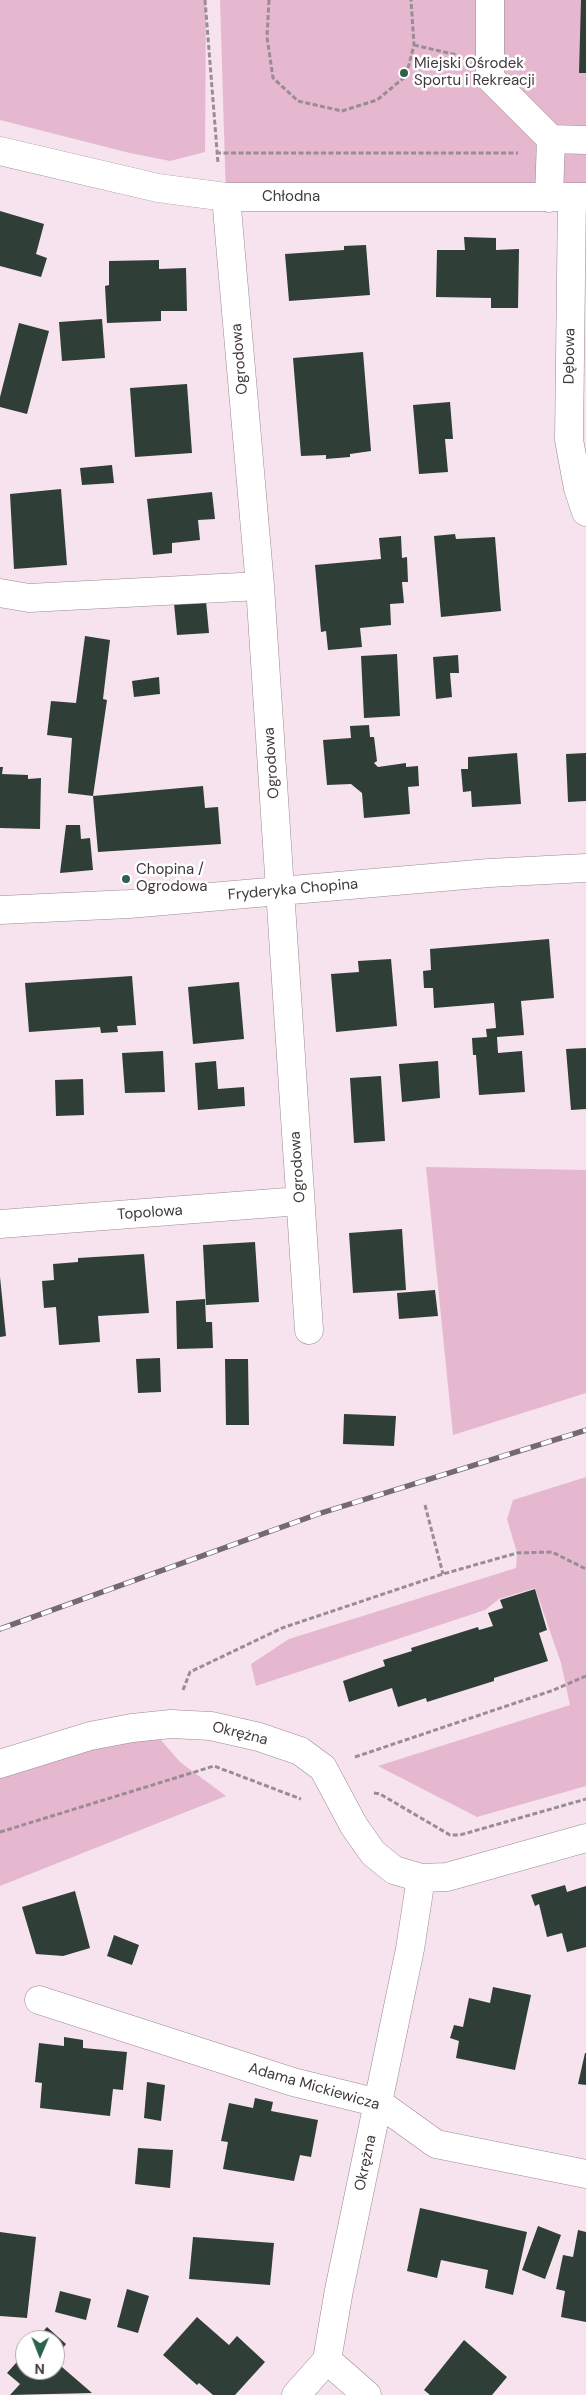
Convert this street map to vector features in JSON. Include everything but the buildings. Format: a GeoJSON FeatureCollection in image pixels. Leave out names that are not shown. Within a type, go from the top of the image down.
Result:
{"type":"FeatureCollection","features":[{"type":"Feature","properties":{"kind":"street"},"geometry":{"type":"LineString","coordinates":[[490,0],[490,78],[551,146],[586,140]]}},
{"type":"Feature","properties":{"kind":"street","name":"Dębowa"},"geometry":{"type":"LineString","coordinates":[[551,146],[569,197],[570,440],[578,488],[586,512]]}},
{"type":"Feature","properties":{"kind":"street","name":"Chłodna"},"geometry":{"type":"LineString","coordinates":[[0,151],[158,188],[226,197],[569,197]]}},
{"type":"Feature","properties":{"kind":"street","name":"Ogrodowa"},"geometry":{"type":"LineString","coordinates":[[226,197],[260,586],[309,1330]]}},
{"type":"Feature","properties":{"kind":"street"},"geometry":{"type":"LineString","coordinates":[[0,594],[29,598],[260,586]]}},
{"type":"Feature","properties":{"kind":"street","name":"Fryderyka Chopina"},"geometry":{"type":"LineString","coordinates":[[0,910],[129,904],[489,873],[586,868]]}},
{"type":"Feature","properties":{"kind":"street","name":"Topolowa"},"geometry":{"type":"LineString","coordinates":[[0,1224],[300,1201]]}},
{"type":"Feature","properties":{"kind":"street","name":"Okrężna"},"geometry":{"type":"LineString","coordinates":[[0,1764],[90,1736],[171,1724],[211,1726],[259,1737],[300,1750],[323,1768],[354,1826],[373,1854],[394,1870],[421,1878],[447,1878],[586,1838]]}},
{"type":"Feature","properties":{"kind":"street","name":"Okrężna"},"geometry":{"type":"LineString","coordinates":[[327,2360],[338,2290],[379,2103],[421,1878]]}},
{"type":"Feature","properties":{"kind":"street","name":"Adama Mickiewicza"},"geometry":{"type":"LineString","coordinates":[[39,2000],[293,2082],[379,2103],[436,2144],[586,2174]]}},
{"type":"Feature","properties":{"kind":"street"},"geometry":{"type":"LineString","coordinates":[[296,2395],[327,2360],[367,2395]]}},
{"type":"Feature","properties":{"kind":"path"},"geometry":{"type":"LineString","coordinates":[[206,0],[216,153],[226,197]]}},
{"type":"Feature","properties":{"kind":"path"},"geometry":{"type":"LineString","coordinates":[[269,0],[267,37],[274,78],[298,101],[342,111],[378,100],[406,76],[414,45],[411,0]]}},
{"type":"Feature","properties":{"kind":"path"},"geometry":{"type":"LineString","coordinates":[[414,45],[490,62]]}},
{"type":"Feature","properties":{"kind":"path"},"geometry":{"type":"LineString","coordinates":[[216,153],[551,146]]}},
{"type":"Feature","properties":{"kind":"path"},"geometry":{"type":"LineString","coordinates":[[425,1505],[443,1574]]}},
{"type":"Feature","properties":{"kind":"path"},"geometry":{"type":"LineString","coordinates":[[171,1724],[190,1672],[282,1628],[443,1574],[517,1553],[552,1552],[586,1569]]}},
{"type":"Feature","properties":{"kind":"path"},"geometry":{"type":"LineString","coordinates":[[323,1768],[554,1690],[586,1676]]}},
{"type":"Feature","properties":{"kind":"path"},"geometry":{"type":"LineString","coordinates":[[0,1832],[214,1766],[327,1809],[364,1792],[380,1794],[450,1835],[460,1835],[586,1799]]}},
{"type":"Feature","properties":{"kind":"shaded area"},"geometry":{"type":"Polygon","coordinates":[[[0,0],[206,0],[205,152],[170,161],[130,153],[0,120],[0,0]]]}},
{"type":"Feature","properties":{"kind":"shaded area","name":"Miejski Ośrodek Sportu i Rekreacji"},"geometry":{"type":"Polygon","coordinates":[[[220,0],[586,0],[586,196],[226,197],[220,0]]]}},
{"type":"Feature","properties":{"kind":"shaded area"},"geometry":{"type":"Polygon","coordinates":[[[426,1167],[586,1170],[586,1393],[453,1435],[426,1167]]]}},
{"type":"Feature","properties":{"kind":"shaded area"},"geometry":{"type":"Polygon","coordinates":[[[586,1477],[586,1786],[477,1817],[378,1766],[570,1705],[561,1663],[535,1588],[499,1599],[485,1610],[256,1686],[251,1664],[289,1639],[516,1568],[517,1553],[507,1519],[513,1500],[586,1477]]]}},
{"type":"Feature","properties":{"kind":"shaded area"},"geometry":{"type":"Polygon","coordinates":[[[153,1731],[180,1762],[226,1796],[0,1886],[0,1775],[153,1731]]]}},
{"type":"Feature","properties":{"kind":"railway"},"geometry":{"type":"LineString","coordinates":[[0,1629],[318,1514],[586,1430]]}},
{"type":"Feature","properties":{"kind":"place","name":"Miejski Ośrodek Sportu i Rekreacji"},"geometry":{"type":"Point","coordinates":[404,73]}},
{"type":"Feature","properties":{"kind":"place","name":"Chopina / Ogrodowa"},"geometry":{"type":"Point","coordinates":[126,879]}}]}
